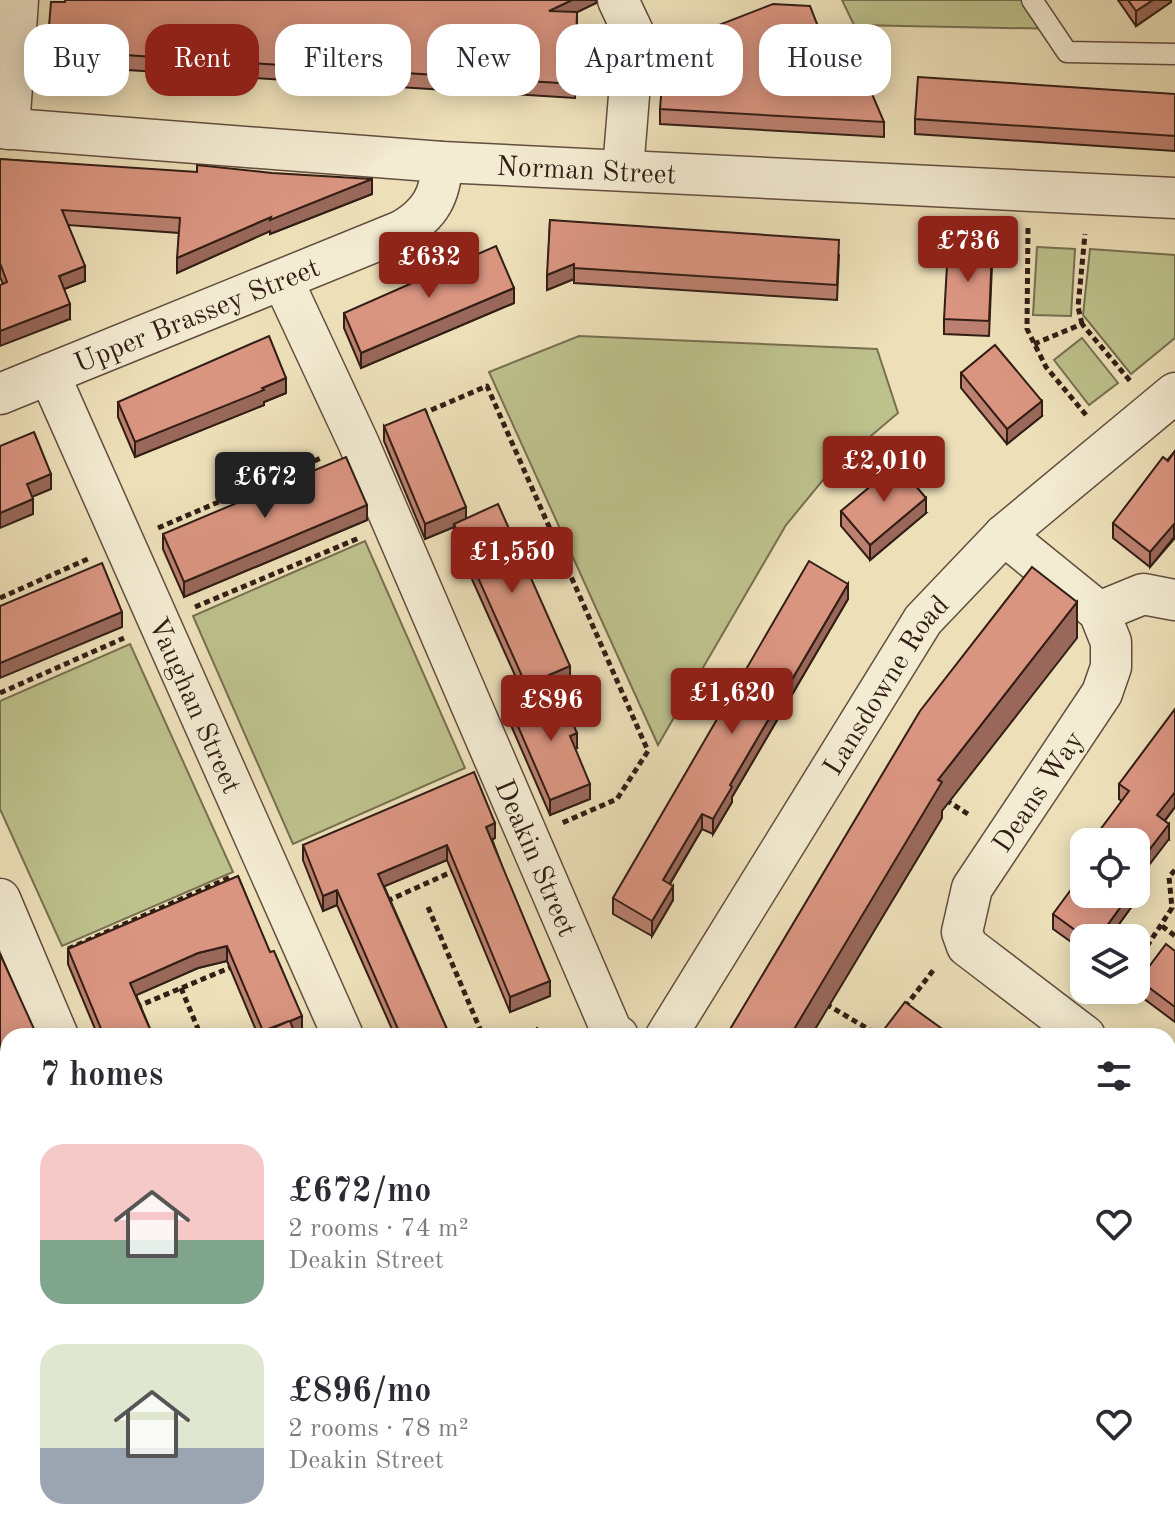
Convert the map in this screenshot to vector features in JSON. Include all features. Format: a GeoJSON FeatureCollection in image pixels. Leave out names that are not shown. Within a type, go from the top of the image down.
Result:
{"type":"FeatureCollection","features":[{"type":"Feature","properties":{"kind":"street"},"geometry":{"type":"LineString","coordinates":[[4,129],[18,0]]}},
{"type":"Feature","properties":{"kind":"street"},"geometry":{"type":"LineString","coordinates":[[618,0],[634,34],[623,170]]}},
{"type":"Feature","properties":{"kind":"street","name":"Norman Street"},"geometry":{"type":"LineString","coordinates":[[4,129],[442,162],[1175,198]]}},
{"type":"Feature","properties":{"kind":"street","name":"Upper Brassey Street"},"geometry":{"type":"LineString","coordinates":[[0,394],[283,281],[418,222],[430,210],[438,195],[442,162]]}},
{"type":"Feature","properties":{"kind":"street","name":"Deakin Street"},"geometry":{"type":"LineString","coordinates":[[283,281],[358,442],[610,1028]]}},
{"type":"Feature","properties":{"kind":"street","name":"Vaughan Street"},"geometry":{"type":"LineString","coordinates":[[49,374],[339,1028]]}},
{"type":"Feature","properties":{"kind":"street","name":"Lansdowne Road"},"geometry":{"type":"LineString","coordinates":[[671,1028],[923,620],[1004,535],[1165,402]]}},
{"type":"Feature","properties":{"kind":"street"},"geometry":{"type":"LineString","coordinates":[[1004,535],[1099,612],[1143,594],[1175,600]]}},
{"type":"Feature","properties":{"kind":"street","name":"Deans Way"},"geometry":{"type":"LineString","coordinates":[[962,932],[972,888],[1102,693],[1111,667],[1111,642],[1099,612]]}},
{"type":"Feature","properties":{"kind":"street"},"geometry":{"type":"LineString","coordinates":[[0,899],[55,1028]]}},
{"type":"Feature","properties":{"kind":"street"},"geometry":{"type":"LineString","coordinates":[[962,932],[967,946],[1075,1028]]}},
{"type":"Feature","properties":{"kind":"lane"},"geometry":{"type":"LineString","coordinates":[[1032,0],[1067,52],[1175,54]]}},
{"type":"Feature","properties":{"kind":"path"},"geometry":{"type":"LineString","coordinates":[[1030,191],[1027,329],[1046,367],[1112,446]]}},
{"type":"Feature","properties":{"kind":"path"},"geometry":{"type":"LineString","coordinates":[[1088,194],[1078,307],[1082,324],[1165,402]]}},
{"type":"Feature","properties":{"kind":"path"},"geometry":{"type":"LineString","coordinates":[[1034,344],[1082,324]]}},
{"type":"Feature","properties":{"kind":"path"},"geometry":{"type":"LineString","coordinates":[[415,417],[487,386],[648,751],[617,799],[528,838]]}},
{"type":"Feature","properties":{"kind":"path"},"geometry":{"type":"LineString","coordinates":[[0,598],[358,442]]}},
{"type":"Feature","properties":{"kind":"path"},"geometry":{"type":"LineString","coordinates":[[941,796],[1006,838]]}},
{"type":"Feature","properties":{"kind":"path"},"geometry":{"type":"LineString","coordinates":[[386,901],[471,863]]}},
{"type":"Feature","properties":{"kind":"path"},"geometry":{"type":"LineString","coordinates":[[1150,943],[1172,908],[1169,877],[1175,870]]}},
{"type":"Feature","properties":{"kind":"path"},"geometry":{"type":"LineString","coordinates":[[428,907],[480,1028]]}},
{"type":"Feature","properties":{"kind":"path"},"geometry":{"type":"LineString","coordinates":[[1162,926],[1175,936]]}},
{"type":"Feature","properties":{"kind":"path"},"geometry":{"type":"LineString","coordinates":[[901,1013],[962,932]]}},
{"type":"Feature","properties":{"kind":"path"},"geometry":{"type":"LineString","coordinates":[[124,1011],[239,964]]}},
{"type":"Feature","properties":{"kind":"path"},"geometry":{"type":"LineString","coordinates":[[181,988],[198,1028]]}},
{"type":"Feature","properties":{"kind":"path"},"geometry":{"type":"LineString","coordinates":[[815,997],[867,1028]]}},
{"type":"Feature","properties":{"kind":"path"},"geometry":{"type":"LineString","coordinates":[[752,1540],[758,1540]]}},
{"type":"Feature","properties":{"kind":"green space"},"geometry":{"type":"Polygon","coordinates":[[[842,0],[1042,0],[1062,29],[891,24],[854,24],[842,0]]]}},
{"type":"Feature","properties":{"kind":"green space"},"geometry":{"type":"Polygon","coordinates":[[[1037,247],[1075,249],[1071,316],[1033,315],[1037,247]]]}},
{"type":"Feature","properties":{"kind":"green space"},"geometry":{"type":"Polygon","coordinates":[[[1090,249],[1175,255],[1175,338],[1131,374],[1083,315],[1090,249]]]}},
{"type":"Feature","properties":{"kind":"green space"},"geometry":{"type":"Polygon","coordinates":[[[579,336],[877,349],[898,413],[832,469],[786,525],[658,745],[489,372],[579,336]]]}},
{"type":"Feature","properties":{"kind":"green space"},"geometry":{"type":"Polygon","coordinates":[[[1082,338],[1118,383],[1089,405],[1054,360],[1082,338]]]}},
{"type":"Feature","properties":{"kind":"green space"},"geometry":{"type":"Polygon","coordinates":[[[365,541],[465,768],[293,844],[193,616],[365,541]]]}},
{"type":"Feature","properties":{"kind":"green space"},"geometry":{"type":"Polygon","coordinates":[[[130,644],[233,872],[62,946],[0,809],[0,701],[130,644]]]}},
{"type":"Feature","properties":{"kind":"building"},"geometry":{"type":"Polygon","coordinates":[[[572,0],[549,11],[577,12],[577,24],[556,24],[556,83],[540,82],[540,24],[427,24],[427,74],[411,73],[411,24],[275,24],[275,65],[259,64],[259,24],[145,24],[145,56],[129,55],[129,24],[49,24],[51,2],[572,0]]]}},
{"type":"Feature","properties":{"kind":"building"},"geometry":{"type":"Polygon","coordinates":[[[1128,0],[1153,0],[1136,11],[1128,0]]]}},
{"type":"Feature","properties":{"kind":"building"},"geometry":{"type":"Polygon","coordinates":[[[773,4],[810,6],[817,24],[759,24],[759,96],[873,96],[884,122],[660,109],[661,96],[743,96],[743,24],[722,24],[773,4]]]}},
{"type":"Feature","properties":{"kind":"building"},"geometry":{"type":"Polygon","coordinates":[[[918,77],[1175,94],[1175,136],[915,119],[918,77]]]}},
{"type":"Feature","properties":{"kind":"building"},"geometry":{"type":"Polygon","coordinates":[[[0,159],[197,172],[197,165],[372,179],[270,220],[271,217],[177,258],[180,218],[62,210],[85,266],[59,276],[70,304],[0,331],[0,285],[7,282],[0,263],[0,159]]]}},
{"type":"Feature","properties":{"kind":"building"},"geometry":{"type":"Polygon","coordinates":[[[550,220],[839,240],[837,285],[574,268],[574,264],[547,275],[550,220]]]}},
{"type":"Feature","properties":{"kind":"building"},"geometry":{"type":"Polygon","coordinates":[[[496,246],[514,288],[361,353],[344,313],[496,246]]]}},
{"type":"Feature","properties":{"kind":"building"},"geometry":{"type":"Polygon","coordinates":[[[948,247],[992,250],[989,321],[944,319],[948,247]]]}},
{"type":"Feature","properties":{"kind":"building"},"geometry":{"type":"Polygon","coordinates":[[[269,336],[286,378],[262,388],[264,390],[135,442],[118,402],[269,336]]]}},
{"type":"Feature","properties":{"kind":"building"},"geometry":{"type":"Polygon","coordinates":[[[995,345],[1042,401],[1007,429],[961,373],[995,345]]]}},
{"type":"Feature","properties":{"kind":"building"},"geometry":{"type":"Polygon","coordinates":[[[425,409],[466,507],[425,524],[384,426],[425,409]]]}},
{"type":"Feature","properties":{"kind":"building"},"geometry":{"type":"Polygon","coordinates":[[[34,432],[51,474],[27,484],[33,499],[0,513],[0,446],[34,432]]]}},
{"type":"Feature","properties":{"kind":"building"},"geometry":{"type":"Polygon","coordinates":[[[1175,451],[1175,523],[1150,552],[1113,523],[1163,457],[1168,461],[1175,451]]]}},
{"type":"Feature","properties":{"kind":"building"},"geometry":{"type":"Polygon","coordinates":[[[346,457],[367,505],[184,582],[163,534],[346,457]]]}},
{"type":"Feature","properties":{"kind":"building"},"geometry":{"type":"Polygon","coordinates":[[[897,464],[926,498],[870,545],[841,511],[897,464]]]}},
{"type":"Feature","properties":{"kind":"building"},"geometry":{"type":"Polygon","coordinates":[[[498,504],[570,666],[526,685],[454,524],[498,504]]]}},
{"type":"Feature","properties":{"kind":"building"},"geometry":{"type":"Polygon","coordinates":[[[809,561],[848,584],[713,819],[702,814],[663,880],[673,886],[652,921],[613,898],[809,561]]]}},
{"type":"Feature","properties":{"kind":"building"},"geometry":{"type":"Polygon","coordinates":[[[102,563],[122,612],[0,663],[0,606],[102,563]]]}},
{"type":"Feature","properties":{"kind":"building"},"geometry":{"type":"Polygon","coordinates":[[[1032,567],[1077,602],[938,780],[942,782],[795,1028],[731,1028],[920,711],[1032,567]]]}},
{"type":"Feature","properties":{"kind":"building"},"geometry":{"type":"Polygon","coordinates":[[[557,687],[577,733],[570,736],[590,784],[550,800],[510,708],[557,687]]]}},
{"type":"Feature","properties":{"kind":"building"},"geometry":{"type":"Polygon","coordinates":[[[1175,709],[1175,792],[1157,815],[1169,824],[1150,849],[1150,828],[1101,828],[1129,791],[1119,784],[1175,709]]]}},
{"type":"Feature","properties":{"kind":"building"},"geometry":{"type":"Polygon","coordinates":[[[474,772],[495,823],[486,827],[550,981],[510,997],[447,845],[378,874],[446,1028],[397,1028],[337,890],[323,896],[303,845],[474,772]]]}},
{"type":"Feature","properties":{"kind":"building"},"geometry":{"type":"Polygon","coordinates":[[[238,876],[270,952],[274,951],[302,1016],[290,1021],[293,1028],[273,1028],[289,1021],[262,1028],[227,946],[198,953],[130,983],[150,1028],[101,1028],[68,949],[238,876]]]}},
{"type":"Feature","properties":{"kind":"building"},"geometry":{"type":"Polygon","coordinates":[[[1070,891],[1070,908],[1120,908],[1108,924],[1070,926],[1053,914],[1070,891]]]}},
{"type":"Feature","properties":{"kind":"building"},"geometry":{"type":"Polygon","coordinates":[[[1166,944],[1175,951],[1175,1007],[1150,988],[1150,965],[1166,944]]]}},
{"type":"Feature","properties":{"kind":"building"},"geometry":{"type":"Polygon","coordinates":[[[0,954],[34,1028],[0,1028],[0,954]]]}},
{"type":"Feature","properties":{"kind":"building"},"geometry":{"type":"Polygon","coordinates":[[[905,1002],[941,1028],[885,1028],[905,1002]]]}}]}
